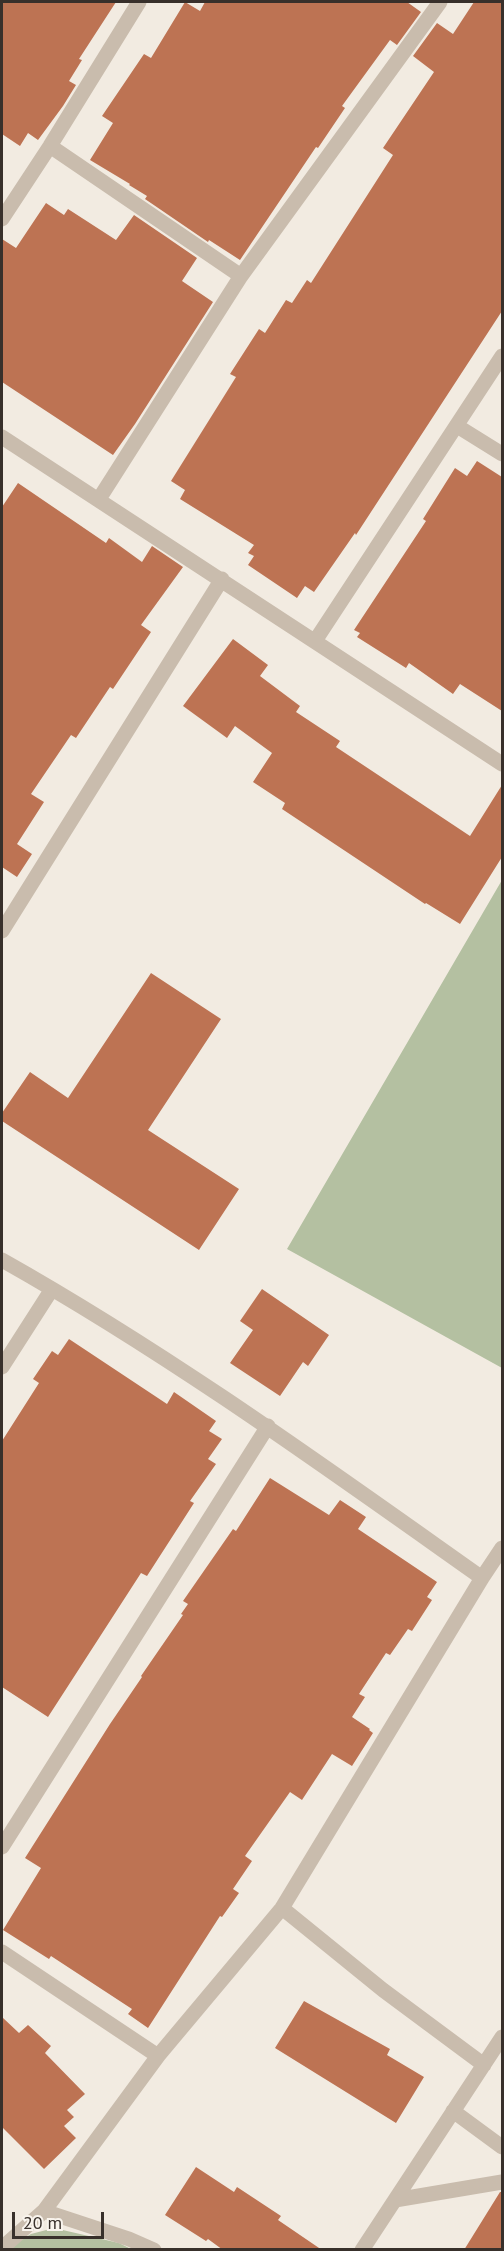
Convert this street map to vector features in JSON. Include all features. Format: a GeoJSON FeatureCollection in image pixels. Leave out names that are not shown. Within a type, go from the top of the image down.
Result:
{"type":"FeatureCollection","features":[{"type":"Feature","properties":{"kind":"street"},"geometry":{"type":"LineString","coordinates":[[2,219],[139,2]]}},
{"type":"Feature","properties":{"kind":"street"},"geometry":{"type":"LineString","coordinates":[[99,499],[241,276],[441,2]]}},
{"type":"Feature","properties":{"kind":"street"},"geometry":{"type":"LineString","coordinates":[[50,146],[241,276]]}},
{"type":"Feature","properties":{"kind":"street"},"geometry":{"type":"LineString","coordinates":[[315,641],[502,356]]}},
{"type":"Feature","properties":{"kind":"street"},"geometry":{"type":"LineString","coordinates":[[457,426],[502,454]]}},
{"type":"Feature","properties":{"kind":"street"},"geometry":{"type":"LineString","coordinates":[[2,437],[502,764]]}},
{"type":"Feature","properties":{"kind":"street"},"geometry":{"type":"LineString","coordinates":[[2,931],[7,911],[222,579]]}},
{"type":"Feature","properties":{"kind":"street"},"geometry":{"type":"LineString","coordinates":[[2,1260],[52,1288],[268,1426],[482,1578]]}},
{"type":"Feature","properties":{"kind":"street"},"geometry":{"type":"LineString","coordinates":[[2,1367],[52,1288]]}},
{"type":"Feature","properties":{"kind":"street"},"geometry":{"type":"LineString","coordinates":[[2,1847],[268,1426]]}},
{"type":"Feature","properties":{"kind":"street"},"geometry":{"type":"LineString","coordinates":[[2,2248],[44,2211],[158,2056],[282,1908],[502,1548]]}},
{"type":"Feature","properties":{"kind":"street"},"geometry":{"type":"LineString","coordinates":[[282,1908],[382,1990],[484,2065]]}},
{"type":"Feature","properties":{"kind":"street"},"geometry":{"type":"LineString","coordinates":[[2,1952],[158,2056]]}},
{"type":"Feature","properties":{"kind":"street"},"geometry":{"type":"LineString","coordinates":[[362,2250],[502,2037]]}},
{"type":"Feature","properties":{"kind":"street"},"geometry":{"type":"LineString","coordinates":[[453,2111],[502,2147]]}},
{"type":"Feature","properties":{"kind":"street"},"geometry":{"type":"LineString","coordinates":[[395,2200],[502,2181]]}},
{"type":"Feature","properties":{"kind":"street"},"geometry":{"type":"LineString","coordinates":[[44,2211],[129,2239],[154,2250]]}},
{"type":"Feature","properties":{"kind":"green space"},"geometry":{"type":"Polygon","coordinates":[[[502,880],[502,1368],[287,1249],[502,880]]]}},
{"type":"Feature","properties":{"kind":"green space"},"geometry":{"type":"Polygon","coordinates":[[[54,2228],[119,2243],[131,2249],[4,2250],[31,2234],[54,2228]]]}},
{"type":"Feature","properties":{"kind":"building"},"geometry":{"type":"Polygon","coordinates":[[[2,2],[116,2],[79,59],[82,60],[69,81],[76,85],[63,106],[38,140],[28,133],[20,146],[2,134],[2,2]]]}},
{"type":"Feature","properties":{"kind":"building"},"geometry":{"type":"Polygon","coordinates":[[[185,2],[200,11],[205,2],[407,2],[421,12],[397,45],[390,40],[342,106],[345,108],[240,260],[209,240],[208,242],[145,199],[147,196],[130,184],[90,160],[113,123],[102,116],[144,54],[151,58],[185,2]]]}},
{"type":"Feature","properties":{"kind":"building"},"geometry":{"type":"Polygon","coordinates":[[[474,2],[502,2],[502,311],[356,535],[355,533],[314,592],[305,586],[297,598],[248,565],[254,556],[248,553],[254,545],[180,499],[185,490],[171,481],[236,377],[230,374],[259,329],[265,333],[286,300],[292,303],[307,280],[311,283],[393,155],[383,148],[434,72],[413,56],[437,23],[453,34],[474,2]]]}},
{"type":"Feature","properties":{"kind":"building"},"geometry":{"type":"Polygon","coordinates":[[[46,203],[64,215],[68,209],[116,240],[134,215],[197,258],[182,281],[213,302],[113,455],[2,382],[2,239],[16,248],[46,203]]]}},
{"type":"Feature","properties":{"kind":"building"},"geometry":{"type":"Polygon","coordinates":[[[477,461],[502,477],[502,711],[460,684],[453,694],[409,663],[406,668],[357,637],[360,633],[354,630],[426,521],[423,519],[455,468],[467,476],[477,461]]]}},
{"type":"Feature","properties":{"kind":"building"},"geometry":{"type":"Polygon","coordinates":[[[18,483],[106,543],[109,538],[142,562],[152,546],[183,567],[141,625],[151,632],[113,689],[110,687],[76,738],[71,735],[31,794],[44,802],[17,844],[32,854],[17,877],[2,867],[2,507],[18,483]]]}},
{"type":"Feature","properties":{"kind":"building"},"geometry":{"type":"Polygon","coordinates":[[[233,639],[268,665],[260,676],[300,706],[296,712],[340,741],[336,747],[470,836],[502,785],[502,857],[460,924],[425,904],[282,809],[285,803],[253,782],[272,753],[235,726],[227,738],[183,706],[233,639]]]}},
{"type":"Feature","properties":{"kind":"building"},"geometry":{"type":"Polygon","coordinates":[[[151,973],[221,1019],[148,1130],[239,1189],[199,1250],[2,1121],[2,1113],[30,1072],[68,1098],[151,973]]]}},
{"type":"Feature","properties":{"kind":"building"},"geometry":{"type":"Polygon","coordinates":[[[262,1289],[329,1335],[308,1366],[303,1362],[280,1396],[230,1363],[253,1330],[240,1321],[262,1289]]]}},
{"type":"Feature","properties":{"kind":"building"},"geometry":{"type":"Polygon","coordinates":[[[69,1339],[167,1404],[174,1392],[216,1421],[209,1431],[222,1439],[208,1459],[216,1464],[190,1501],[194,1503],[147,1576],[141,1573],[48,1717],[2,1687],[2,1441],[39,1383],[33,1379],[52,1351],[58,1355],[69,1339]]]}},
{"type":"Feature","properties":{"kind":"building"},"geometry":{"type":"Polygon","coordinates":[[[270,1478],[329,1515],[340,1500],[366,1517],[358,1529],[437,1582],[427,1597],[432,1600],[412,1631],[408,1629],[390,1655],[386,1653],[359,1694],[365,1697],[352,1717],[373,1733],[352,1766],[332,1754],[302,1800],[290,1792],[245,1856],[252,1861],[233,1889],[239,1893],[222,1917],[220,1916],[148,2028],[128,2014],[132,2009],[51,1956],[49,1959],[3,1930],[41,1868],[25,1858],[141,1676],[183,1615],[181,1614],[188,1604],[183,1601],[233,1529],[236,1531],[270,1478]]]}},
{"type":"Feature","properties":{"kind":"building"},"geometry":{"type":"Polygon","coordinates":[[[304,2001],[390,2049],[387,2055],[424,2077],[396,2123],[275,2048],[304,2001]]]}},
{"type":"Feature","properties":{"kind":"building"},"geometry":{"type":"Polygon","coordinates":[[[2,2017],[19,2033],[28,2025],[51,2046],[45,2053],[85,2094],[67,2110],[74,2117],[64,2126],[76,2138],[44,2169],[2,2127],[2,2017]]]}},
{"type":"Feature","properties":{"kind":"building"},"geometry":{"type":"Polygon","coordinates":[[[196,2167],[234,2192],[237,2187],[281,2216],[278,2220],[322,2250],[223,2250],[165,2215],[196,2167]]]}},
{"type":"Feature","properties":{"kind":"building"},"geometry":{"type":"Polygon","coordinates":[[[502,2192],[502,2250],[464,2250],[502,2192]]]}}]}
